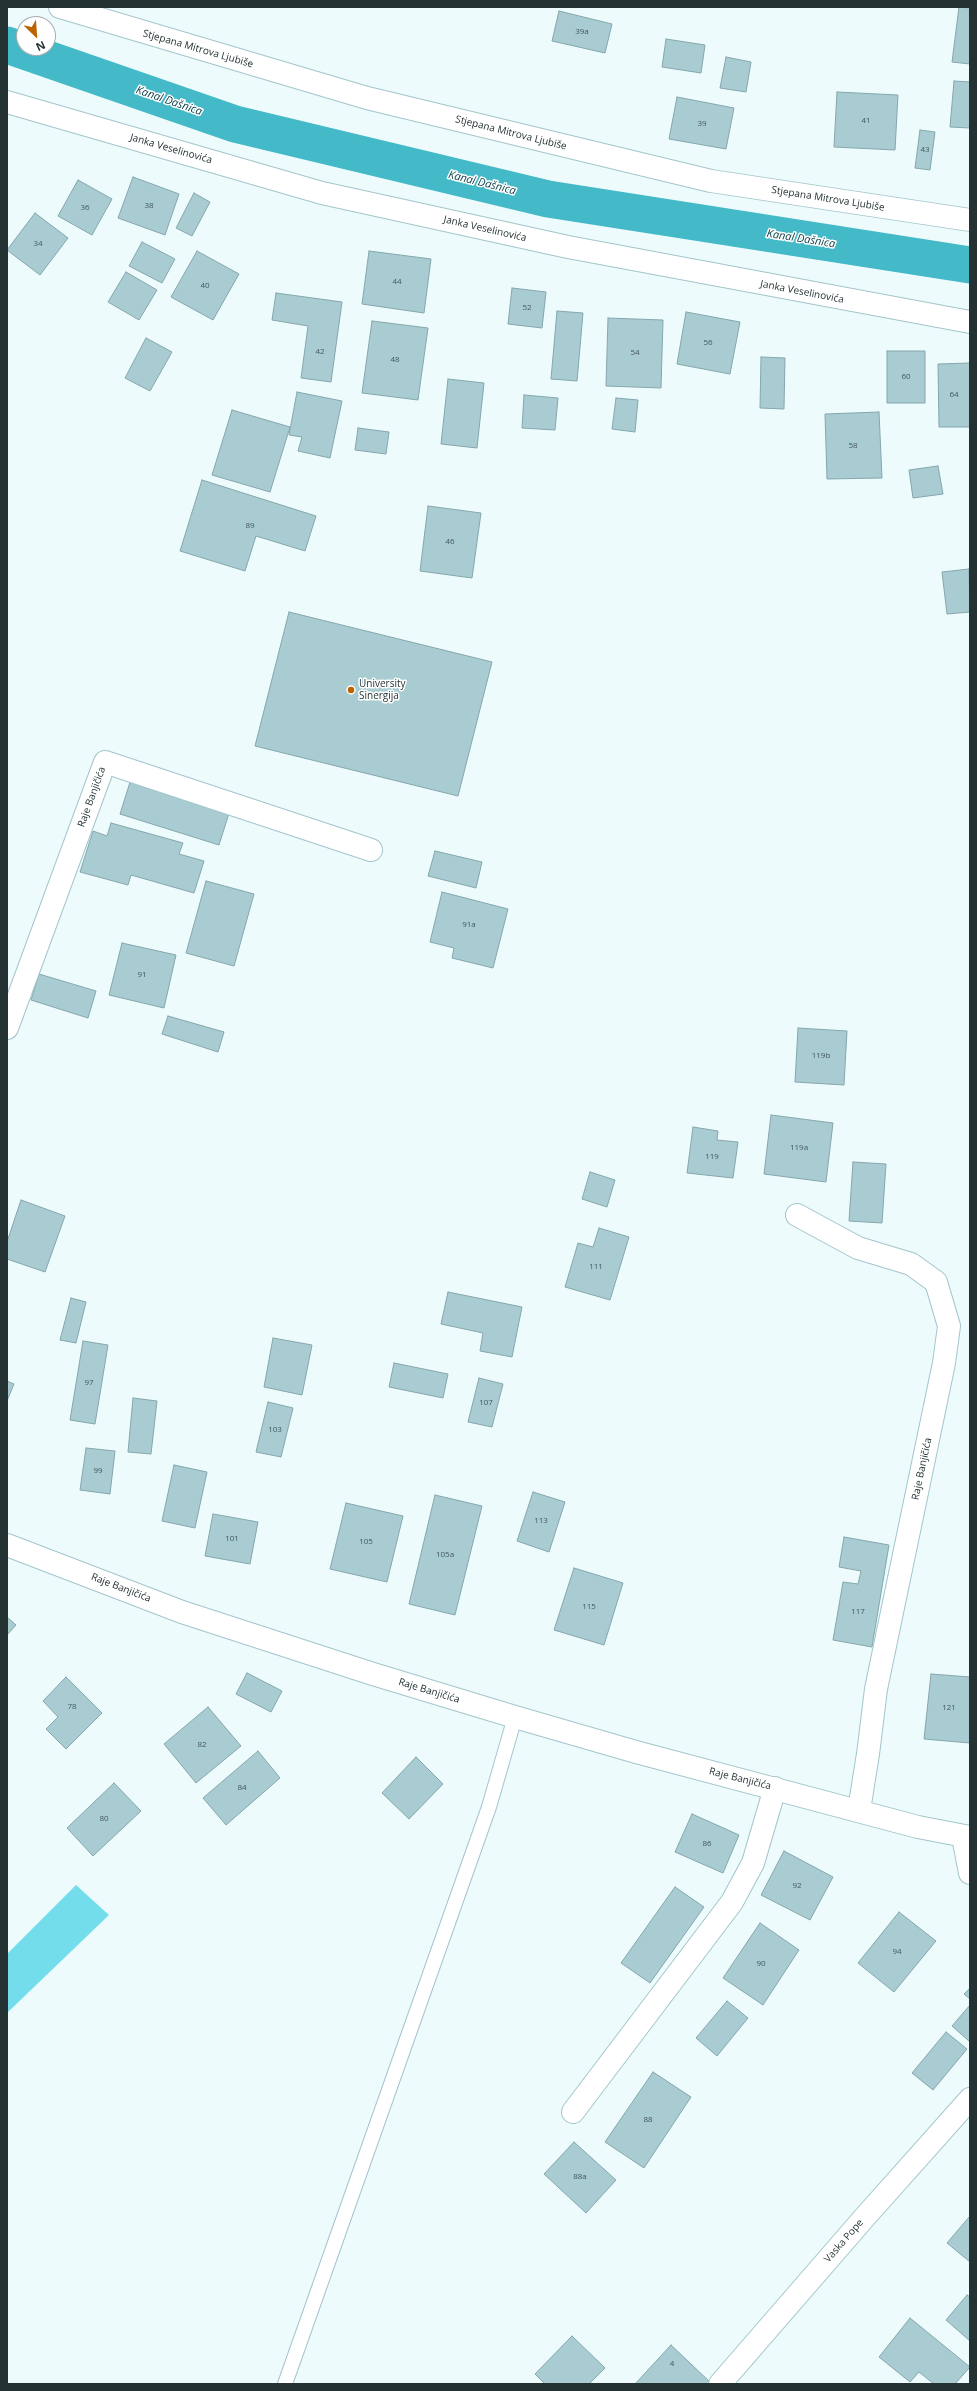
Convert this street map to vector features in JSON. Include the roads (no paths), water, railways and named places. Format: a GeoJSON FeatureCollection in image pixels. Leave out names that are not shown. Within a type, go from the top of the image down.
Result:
{"type":"FeatureCollection","features":[{"type":"Feature","properties":{"kind":"street","name":"Stjepana Mitrova Ljubiše"},"geometry":{"type":"LineString","coordinates":[[60,7],[367,98],[711,181],[970,220]]}},
{"type":"Feature","properties":{"kind":"street","name":"Janka Veselinovića"},"geometry":{"type":"LineString","coordinates":[[7,102],[322,192],[568,247],[970,322]]}},
{"type":"Feature","properties":{"kind":"street","name":"Raje Banjičića"},"geometry":{"type":"LineString","coordinates":[[7,1028],[105,762],[371,850]]}},
{"type":"Feature","properties":{"kind":"street","name":"Raje Banjičića"},"geometry":{"type":"LineString","coordinates":[[797,1215],[858,1248],[911,1264],[936,1282],[948,1326],[944,1363],[876,1689],[859,1810]]}},
{"type":"Feature","properties":{"kind":"street","name":"Raje Banjičića"},"geometry":{"type":"LineString","coordinates":[[7,1545],[182,1612],[372,1674],[636,1752],[967,1837]]}},
{"type":"Feature","properties":{"kind":"street"},"geometry":{"type":"LineString","coordinates":[[573,2112],[732,1902],[753,1863],[775,1788]]}},
{"type":"Feature","properties":{"kind":"street"},"geometry":{"type":"LineString","coordinates":[[967,1837],[970,1874]]}},
{"type":"Feature","properties":{"kind":"street","name":"Vaska Pope"},"geometry":{"type":"LineString","coordinates":[[720,2384],[970,2099]]}},
{"type":"Feature","properties":{"kind":"lane"},"geometry":{"type":"LineString","coordinates":[[285,2384],[489,1807],[514,1717]]}},
{"type":"Feature","properties":{"kind":"waterway","name":"Kanal Dašnica"},"geometry":{"type":"LineString","coordinates":[[7,45],[235,124],[548,199],[970,265]]}},
{"type":"Feature","properties":{"kind":"place","name":"University Sinergija"},"geometry":{"type":"Point","coordinates":[351,690]}}]}
